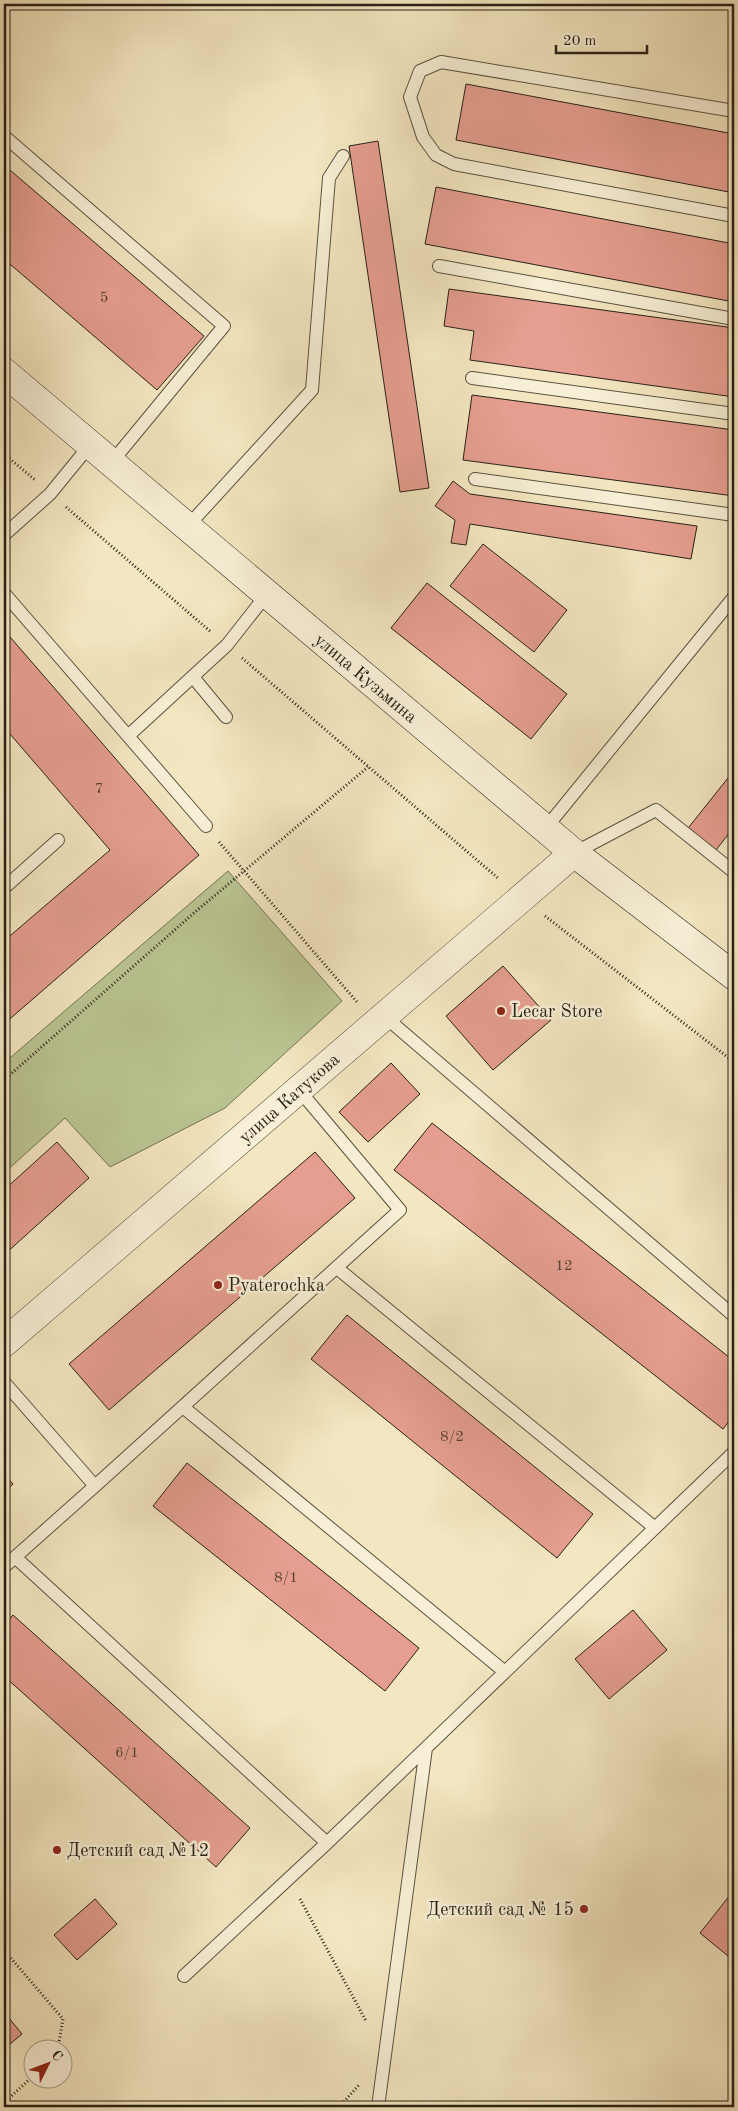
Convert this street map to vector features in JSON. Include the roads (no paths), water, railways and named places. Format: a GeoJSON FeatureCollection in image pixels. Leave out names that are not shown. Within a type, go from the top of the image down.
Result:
{"type":"FeatureCollection","features":[{"type":"Feature","properties":{"kind":"main road","name":"улица Кузьмина"},"geometry":{"type":"LineString","coordinates":[[4,372],[574,853],[734,976]]}},
{"type":"Feature","properties":{"kind":"main road","name":"улица Катукова"},"geometry":{"type":"LineString","coordinates":[[4,1343],[574,853]]}},
{"type":"Feature","properties":{"kind":"lane"},"geometry":{"type":"LineString","coordinates":[[734,111],[441,62],[420,72],[410,97],[423,137],[436,154],[454,164],[734,216]]}},
{"type":"Feature","properties":{"kind":"lane"},"geometry":{"type":"LineString","coordinates":[[4,136],[224,326],[111,463]]}},
{"type":"Feature","properties":{"kind":"lane"},"geometry":{"type":"LineString","coordinates":[[187,527],[312,390],[329,178],[344,156]]}},
{"type":"Feature","properties":{"kind":"lane"},"geometry":{"type":"LineString","coordinates":[[438,266],[734,319]]}},
{"type":"Feature","properties":{"kind":"lane"},"geometry":{"type":"LineString","coordinates":[[472,378],[734,414]]}},
{"type":"Feature","properties":{"kind":"lane"},"geometry":{"type":"LineString","coordinates":[[4,536],[50,494],[90,445]]}},
{"type":"Feature","properties":{"kind":"lane"},"geometry":{"type":"LineString","coordinates":[[475,479],[734,515]]}},
{"type":"Feature","properties":{"kind":"lane"},"geometry":{"type":"LineString","coordinates":[[4,593],[206,826]]}},
{"type":"Feature","properties":{"kind":"lane"},"geometry":{"type":"LineString","coordinates":[[128,736],[227,646],[267,594]]}},
{"type":"Feature","properties":{"kind":"lane"},"geometry":{"type":"LineString","coordinates":[[545,829],[734,597]]}},
{"type":"Feature","properties":{"kind":"lane"},"geometry":{"type":"LineString","coordinates":[[193,677],[226,717]]}},
{"type":"Feature","properties":{"kind":"lane"},"geometry":{"type":"LineString","coordinates":[[574,853],[656,810],[734,872]]}},
{"type":"Feature","properties":{"kind":"lane"},"geometry":{"type":"LineString","coordinates":[[4,888],[58,840]]}},
{"type":"Feature","properties":{"kind":"lane"},"geometry":{"type":"LineString","coordinates":[[380,1019],[734,1316]]}},
{"type":"Feature","properties":{"kind":"lane"},"geometry":{"type":"LineString","coordinates":[[4,1567],[400,1210],[299,1090]]}},
{"type":"Feature","properties":{"kind":"lane"},"geometry":{"type":"LineString","coordinates":[[337,1268],[655,1528]]}},
{"type":"Feature","properties":{"kind":"lane"},"geometry":{"type":"LineString","coordinates":[[4,1382],[95,1486]]}},
{"type":"Feature","properties":{"kind":"lane"},"geometry":{"type":"LineString","coordinates":[[183,1406],[505,1672]]}},
{"type":"Feature","properties":{"kind":"lane"},"geometry":{"type":"LineString","coordinates":[[184,1976],[327,1843],[734,1452]]}},
{"type":"Feature","properties":{"kind":"lane"},"geometry":{"type":"LineString","coordinates":[[15,1557],[327,1843]]}},
{"type":"Feature","properties":{"kind":"lane"},"geometry":{"type":"LineString","coordinates":[[378,2107],[426,1748]]}},
{"type":"Feature","properties":{"kind":"place","name":"Lecar Store"},"geometry":{"type":"Point","coordinates":[501,1011]}},
{"type":"Feature","properties":{"kind":"place","name":"Pyaterochka"},"geometry":{"type":"Point","coordinates":[218,1285]}},
{"type":"Feature","properties":{"kind":"place","name":"Детский сад №12"},"geometry":{"type":"Point","coordinates":[57,1850]}},
{"type":"Feature","properties":{"kind":"place","name":"Детский сад № 15"},"geometry":{"type":"Point","coordinates":[584,1909]}}]}
